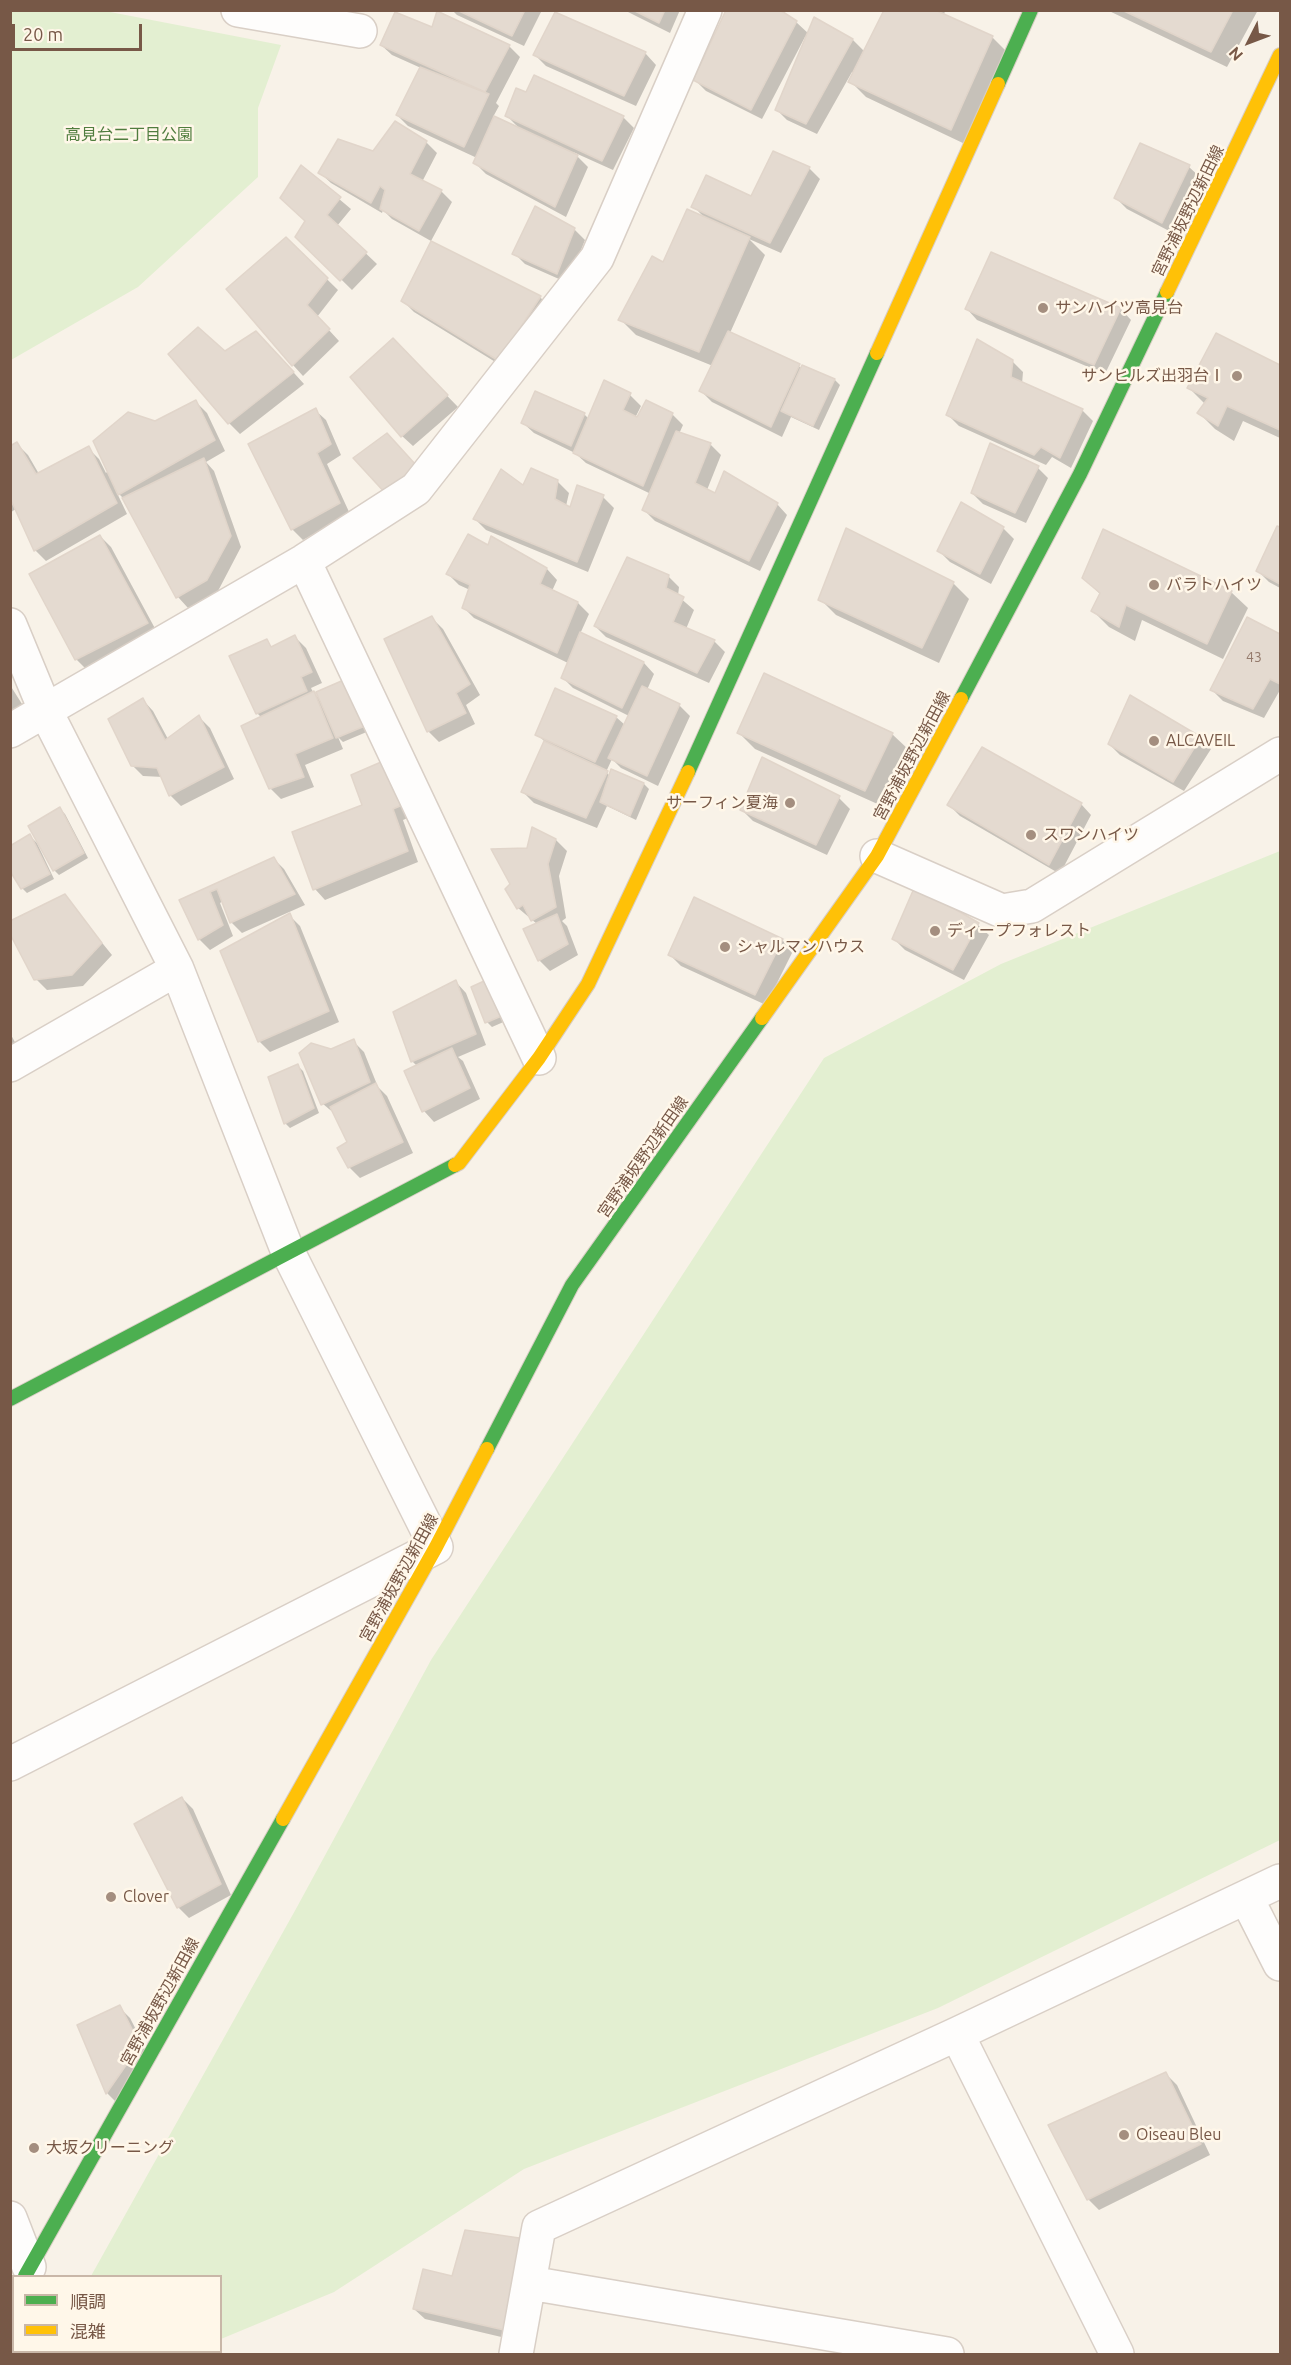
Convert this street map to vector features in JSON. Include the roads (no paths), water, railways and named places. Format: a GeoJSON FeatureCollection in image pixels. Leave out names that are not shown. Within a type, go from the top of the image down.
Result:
{"type":"FeatureCollection","features":[{"type":"Feature","properties":{"kind":"main road"},"geometry":{"type":"LineString","coordinates":[[10,1400],[459,1162],[539,1058],[588,984],[721,701],[1031,10]]}},
{"type":"Feature","properties":{"kind":"main road","name":"宮野浦坂野辺新田線"},"geometry":{"type":"LineString","coordinates":[[27,2272],[436,1547],[572,1285],[878,856],[1080,474],[1281,55]]}},
{"type":"Feature","properties":{"kind":"street"},"geometry":{"type":"LineString","coordinates":[[238,10],[360,31]]}},
{"type":"Feature","properties":{"kind":"street"},"geometry":{"type":"LineString","coordinates":[[10,731],[304,561],[416,489],[597,258],[705,10]]}},
{"type":"Feature","properties":{"kind":"street"},"geometry":{"type":"LineString","coordinates":[[304,561],[539,1058]]}},
{"type":"Feature","properties":{"kind":"street"},"geometry":{"type":"LineString","coordinates":[[10,625],[46,712],[177,969],[288,1252],[436,1547],[10,1764]]}},
{"type":"Feature","properties":{"kind":"street"},"geometry":{"type":"LineString","coordinates":[[878,856],[1002,911],[1032,906],[1281,754]]}},
{"type":"Feature","properties":{"kind":"street"},"geometry":{"type":"LineString","coordinates":[[10,1065],[177,969]]}},
{"type":"Feature","properties":{"kind":"street"},"geometry":{"type":"LineString","coordinates":[[516,2355],[538,2227],[1247,1899],[1281,1881]]}},
{"type":"Feature","properties":{"kind":"street"},"geometry":{"type":"LineString","coordinates":[[1247,1899],[1281,1964]]}},
{"type":"Feature","properties":{"kind":"street"},"geometry":{"type":"LineString","coordinates":[[957,2034],[1117,2355]]}},
{"type":"Feature","properties":{"kind":"street"},"geometry":{"type":"LineString","coordinates":[[10,2218],[27,2272]]}},
{"type":"Feature","properties":{"kind":"street"},"geometry":{"type":"LineString","coordinates":[[530,2283],[947,2355]]}},
{"type":"Feature","properties":{"kind":"place","name":"サンハイツ高見台"},"geometry":{"type":"Point","coordinates":[1043,308]}},
{"type":"Feature","properties":{"kind":"place","name":"サンヒルズ出羽台Ⅰ"},"geometry":{"type":"Point","coordinates":[1237,376]}},
{"type":"Feature","properties":{"kind":"place","name":"バラトハイツ"},"geometry":{"type":"Point","coordinates":[1154,585]}},
{"type":"Feature","properties":{"kind":"place","name":"ALCAVEIL"},"geometry":{"type":"Point","coordinates":[1154,741]}},
{"type":"Feature","properties":{"kind":"place","name":"サーフィン夏海"},"geometry":{"type":"Point","coordinates":[790,803]}},
{"type":"Feature","properties":{"kind":"place","name":"スワンハイツ"},"geometry":{"type":"Point","coordinates":[1031,835]}},
{"type":"Feature","properties":{"kind":"place","name":"ディープフォレスト"},"geometry":{"type":"Point","coordinates":[935,931]}},
{"type":"Feature","properties":{"kind":"place","name":"シャルマンハウス"},"geometry":{"type":"Point","coordinates":[725,947]}},
{"type":"Feature","properties":{"kind":"place","name":"Clover"},"geometry":{"type":"Point","coordinates":[111,1897]}},
{"type":"Feature","properties":{"kind":"place","name":"Oiseau Bleu"},"geometry":{"type":"Point","coordinates":[1124,2135]}},
{"type":"Feature","properties":{"kind":"place","name":"大坂クリーニング"},"geometry":{"type":"Point","coordinates":[34,2148]}},
{"type":"Feature","properties":{"kind":"park label","name":"高見台二丁目公園"},"geometry":{"type":"Point","coordinates":[129,135]}}]}
